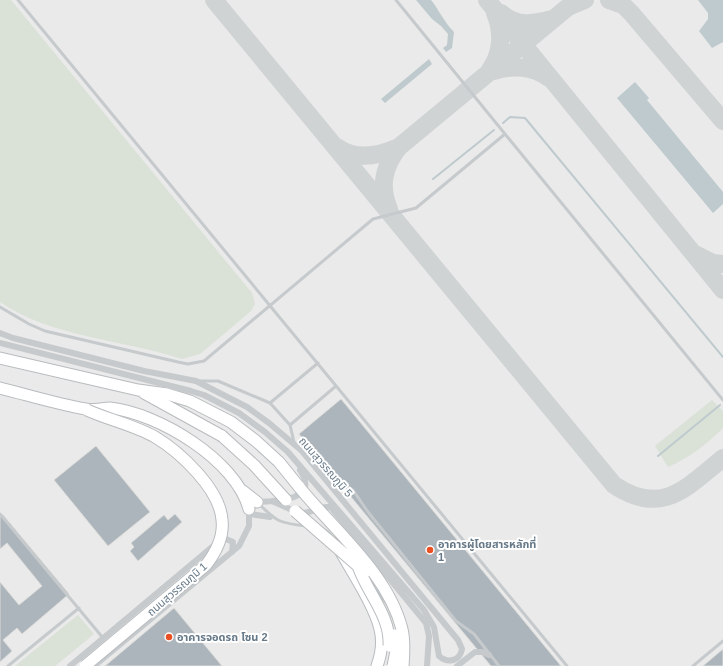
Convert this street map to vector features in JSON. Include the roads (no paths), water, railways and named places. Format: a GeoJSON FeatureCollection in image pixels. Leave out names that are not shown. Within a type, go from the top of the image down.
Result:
{"type":"FeatureCollection","features":[{"type":"Feature","properties":{"kind":"highway"},"geometry":{"type":"LineString","coordinates":[[1,358],[138,390],[167,394],[190,401],[231,422],[256,441],[279,462],[364,570],[386,603],[393,620],[397,646],[393,666]]}},
{"type":"Feature","properties":{"kind":"highway","name":"ถนนสุวรรณภูมิ 1"},"geometry":{"type":"LineString","coordinates":[[0,388],[87,410],[155,437],[175,451],[194,469],[207,485],[217,502],[222,519],[221,536],[215,553],[206,565],[85,666]]}},
{"type":"Feature","properties":{"kind":"highway"},"geometry":{"type":"LineString","coordinates":[[138,390],[222,436],[254,464],[295,511],[346,549],[378,580],[391,601],[402,630],[404,666]]}},
{"type":"Feature","properties":{"kind":"highway"},"geometry":{"type":"LineString","coordinates":[[87,410],[110,408],[156,422],[199,446],[215,458],[238,486],[252,508]]}},
{"type":"Feature","properties":{"kind":"highway"},"geometry":{"type":"LineString","coordinates":[[346,549],[356,577],[380,630],[381,647],[377,666]]}},
{"type":"Feature","properties":{"kind":"highway"},"geometry":{"type":"LineString","coordinates":[[346,549],[380,608],[388,627],[390,643],[386,666]]}},
{"type":"Feature","properties":{"kind":"street","name":"ถนนสุวรรณภูมิ 5"},"geometry":{"type":"LineString","coordinates":[[0,334],[144,371],[196,381],[242,404],[269,423],[295,445],[458,640],[462,649],[457,663]]}},
{"type":"Feature","properties":{"kind":"street","name":"ถนนสุวรรณภูมิ 5"},"geometry":{"type":"LineString","coordinates":[[0,343],[204,395],[249,420],[288,452],[430,619],[437,635],[439,656],[447,661],[457,663]]}},
{"type":"Feature","properties":{"kind":"street","name":"ถนนสุวรรณภูมิ 5"},"geometry":{"type":"LineString","coordinates":[[252,508],[272,501],[289,499],[298,495],[305,486],[303,475],[288,452]]}},
{"type":"Feature","properties":{"kind":"street"},"geometry":{"type":"LineString","coordinates":[[272,501],[300,514],[326,507],[333,510],[426,623],[430,636],[427,666]]}},
{"type":"Feature","properties":{"kind":"street"},"geometry":{"type":"LineString","coordinates":[[97,664],[232,552],[246,534],[252,508],[270,517]]}},
{"type":"Feature","properties":{"kind":"street"},"geometry":{"type":"LineString","coordinates":[[70,666],[218,542],[226,539],[233,542],[232,552]]}},
{"type":"Feature","properties":{"kind":"street","name":"ถนนสุวรรณภูมิ 5"},"geometry":{"type":"LineString","coordinates":[[457,663],[475,652],[488,652]]}},
{"type":"Feature","properties":{"kind":"street"},"geometry":{"type":"LineString","coordinates":[[451,666],[457,663]]}},
{"type":"Feature","properties":{"kind":"lane"},"geometry":{"type":"LineString","coordinates":[[18,0],[567,666]]}},
{"type":"Feature","properties":{"kind":"lane"},"geometry":{"type":"LineString","coordinates":[[396,0],[723,400]]}},
{"type":"Feature","properties":{"kind":"lane"},"geometry":{"type":"LineString","coordinates":[[0,307],[29,324],[45,331],[188,364],[204,360],[210,357],[268,305],[373,219],[416,208],[505,134]]}},
{"type":"Feature","properties":{"kind":"lane"},"geometry":{"type":"LineString","coordinates":[[270,403],[318,363]]}},
{"type":"Feature","properties":{"kind":"lane"},"geometry":{"type":"LineString","coordinates":[[196,381],[218,382],[270,403],[290,425],[295,445]]}},
{"type":"Feature","properties":{"kind":"lane"},"geometry":{"type":"LineString","coordinates":[[290,425],[336,386]]}},
{"type":"Feature","properties":{"kind":"lane"},"geometry":{"type":"LineString","coordinates":[[327,482],[346,486],[353,490],[368,512],[456,621],[474,634],[499,666]]}},
{"type":"Feature","properties":{"kind":"lane"},"geometry":{"type":"LineString","coordinates":[[252,508],[278,522],[324,528],[332,535],[394,614],[398,627],[404,666]]}},
{"type":"Feature","properties":{"kind":"lane"},"geometry":{"type":"LineString","coordinates":[[0,514],[103,638]]}},
{"type":"Feature","properties":{"kind":"lane"},"geometry":{"type":"LineString","coordinates":[[168,584],[179,596]]}},
{"type":"Feature","properties":{"kind":"lane"},"geometry":{"type":"LineString","coordinates":[[150,600],[160,612]]}},
{"type":"Feature","properties":{"kind":"lane"},"geometry":{"type":"LineString","coordinates":[[8,666],[78,608]]}},
{"type":"Feature","properties":{"kind":"lane"},"geometry":{"type":"LineString","coordinates":[[693,666],[723,641]]}},
{"type":"Feature","properties":{"kind":"lane"},"geometry":{"type":"LineString","coordinates":[[89,650],[97,664]]}},
{"type":"Feature","properties":{"kind":"waterway"},"geometry":{"type":"LineString","coordinates":[[503,123],[510,117],[525,118],[723,357]]}},
{"type":"Feature","properties":{"kind":"waterway"},"geometry":{"type":"LineString","coordinates":[[433,179],[494,130]]}},
{"type":"Feature","properties":{"kind":"waterway"},"geometry":{"type":"LineString","coordinates":[[658,456],[720,405]]}},
{"type":"Feature","properties":{"kind":"place","name":"อาคารผู้โดยสารหลักที่ 1"},"geometry":{"type":"Point","coordinates":[430,550]}},
{"type":"Feature","properties":{"kind":"place","name":"อาคารจอดรถ โซน 2"},"geometry":{"type":"Point","coordinates":[169,637]}}]}
